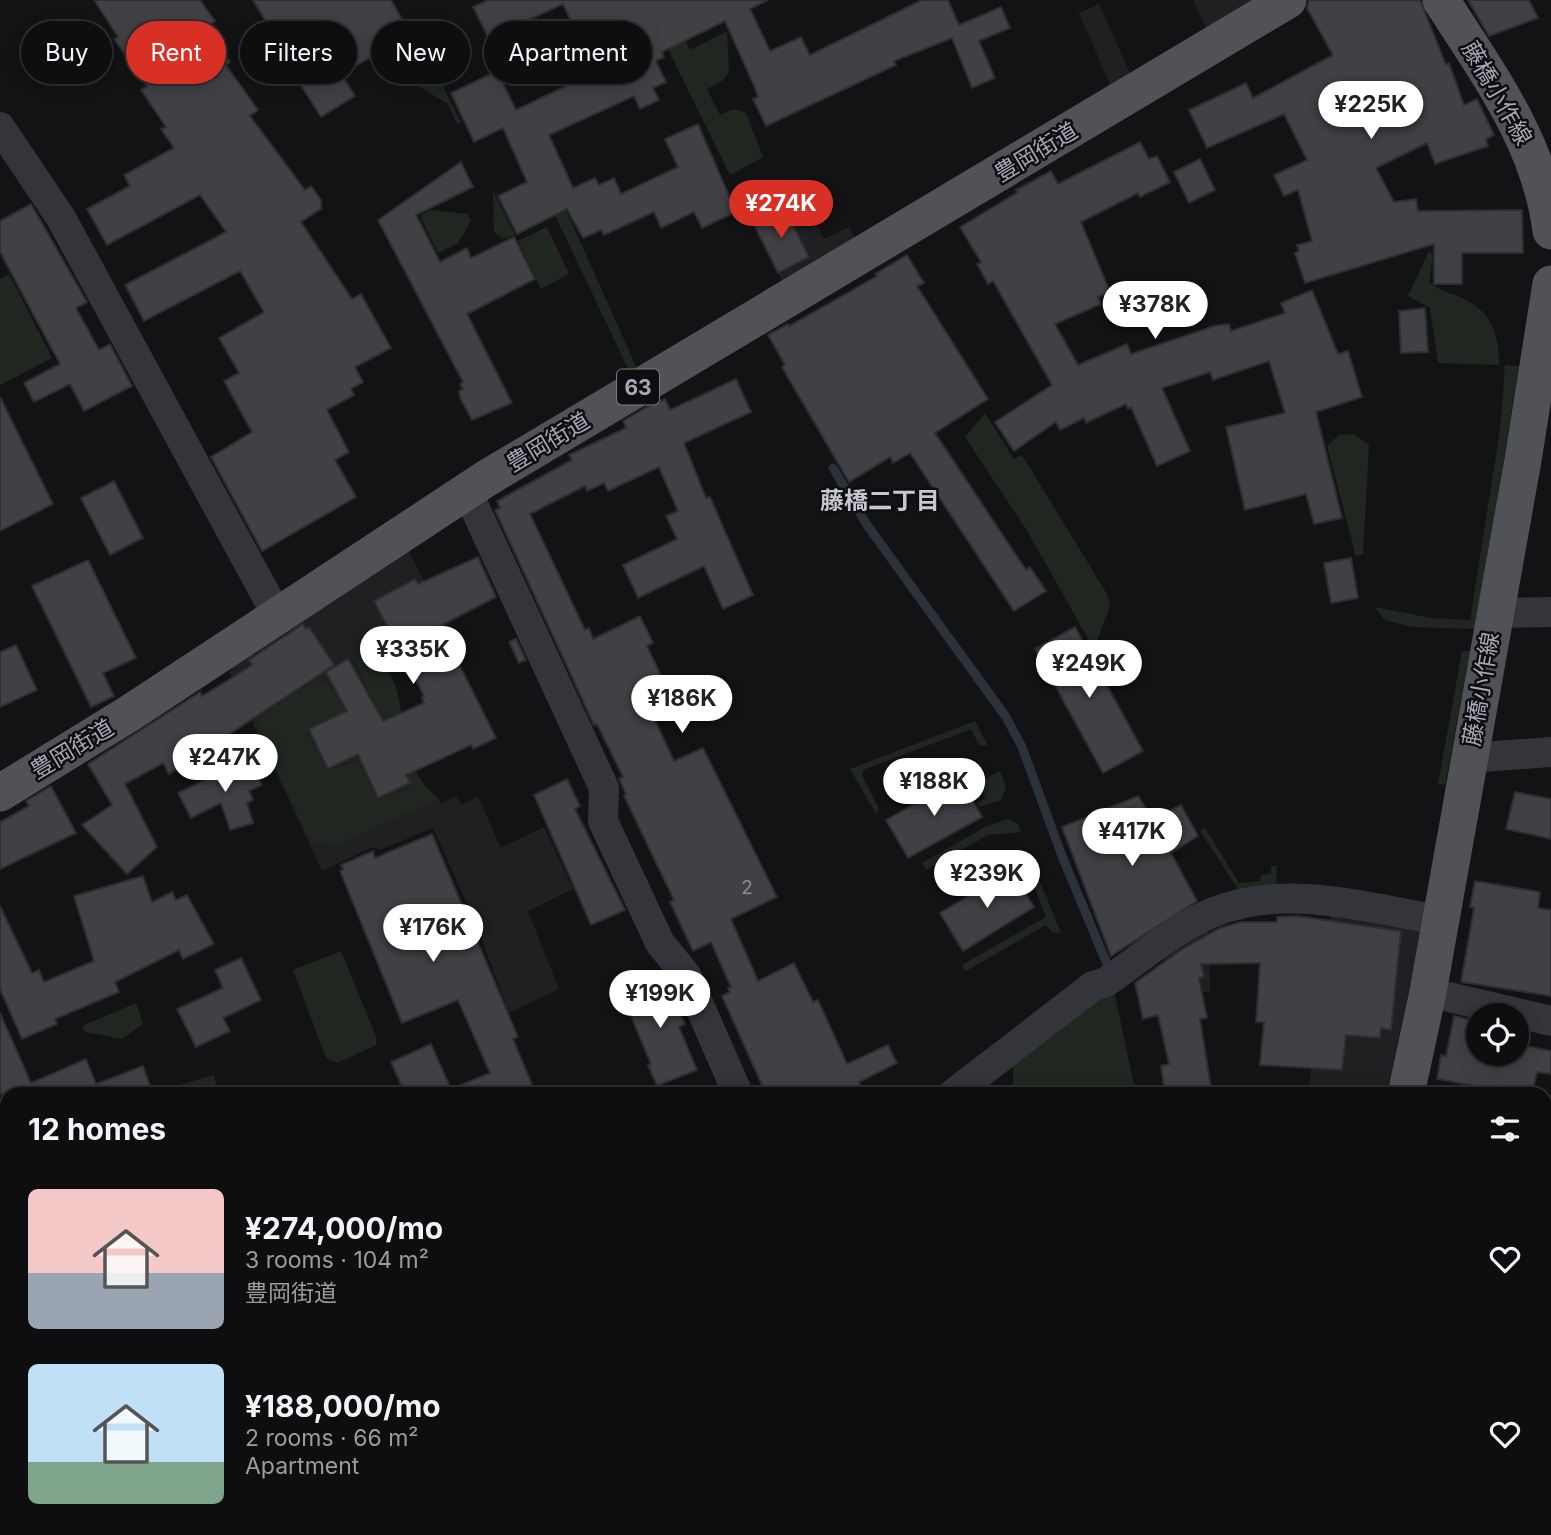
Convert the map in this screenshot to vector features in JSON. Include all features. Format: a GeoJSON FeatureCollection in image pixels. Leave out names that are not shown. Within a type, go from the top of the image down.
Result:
{"type":"FeatureCollection","features":[{"type":"Feature","properties":{"kind":"main road","name":"豊岡街道"},"geometry":{"type":"LineString","coordinates":[[0,793],[278,617],[467,491],[1288,0]]}},
{"type":"Feature","properties":{"kind":"main road","name":"藤橋小作線"},"geometry":{"type":"LineString","coordinates":[[1441,0],[1524,135],[1539,172],[1551,232]]}},
{"type":"Feature","properties":{"kind":"main road","name":"藤橋小作線"},"geometry":{"type":"LineString","coordinates":[[1408,1087],[1428,992],[1551,284]]}},
{"type":"Feature","properties":{"kind":"street"},"geometry":{"type":"LineString","coordinates":[[0,127],[61,218],[278,617]]}},
{"type":"Feature","properties":{"kind":"street"},"geometry":{"type":"LineString","coordinates":[[467,491],[604,788],[603,821],[660,943],[686,975],[735,1087]]}},
{"type":"Feature","properties":{"kind":"street"},"geometry":{"type":"LineString","coordinates":[[1495,613],[1551,612]]}},
{"type":"Feature","properties":{"kind":"street"},"geometry":{"type":"LineString","coordinates":[[1469,758],[1551,752]]}},
{"type":"Feature","properties":{"kind":"street"},"geometry":{"type":"LineString","coordinates":[[962,1087],[1093,986],[1106,982],[1193,922],[1236,904],[1270,900],[1325,901],[1440,920]]}},
{"type":"Feature","properties":{"kind":"street"},"geometry":{"type":"LineString","coordinates":[[1428,992],[1551,1021]]}},
{"type":"Feature","properties":{"kind":"shaded area"},"geometry":{"type":"Polygon","coordinates":[[[1193,0],[1255,0],[1207,29],[1193,0]]]}},
{"type":"Feature","properties":{"kind":"shaded area"},"geometry":{"type":"Polygon","coordinates":[[[1099,4],[1131,76],[1112,89],[1079,13],[1099,4]]]}},
{"type":"Feature","properties":{"kind":"shaded area"},"geometry":{"type":"Polygon","coordinates":[[[727,31],[729,72],[722,81],[707,89],[720,115],[735,109],[746,113],[763,157],[730,175],[666,45],[683,37],[690,50],[727,31]]]}},
{"type":"Feature","properties":{"kind":"shaded area"},"geometry":{"type":"Polygon","coordinates":[[[419,84],[442,84],[461,123],[457,124],[448,104],[419,84]]]}},
{"type":"Feature","properties":{"kind":"shaded area"},"geometry":{"type":"Polygon","coordinates":[[[549,172],[638,371],[631,375],[537,177],[549,172]]]}},
{"type":"Feature","properties":{"kind":"shaded area"},"geometry":{"type":"Polygon","coordinates":[[[788,188],[806,227],[816,223],[824,239],[849,227],[856,243],[784,285],[746,208],[788,188]]]}},
{"type":"Feature","properties":{"kind":"shaded area"},"geometry":{"type":"Polygon","coordinates":[[[493,190],[515,235],[502,239],[494,232],[493,190]]]}},
{"type":"Feature","properties":{"kind":"shaded area"},"geometry":{"type":"Polygon","coordinates":[[[431,210],[467,214],[471,221],[458,243],[438,253],[420,216],[431,210]]]}},
{"type":"Feature","properties":{"kind":"shaded area"},"geometry":{"type":"Polygon","coordinates":[[[547,227],[569,274],[541,289],[518,241],[547,227]]]}},
{"type":"Feature","properties":{"kind":"shaded area"},"geometry":{"type":"Polygon","coordinates":[[[1429,251],[1433,256],[1429,282],[1470,302],[1486,316],[1498,343],[1499,365],[1438,363],[1430,308],[1408,296],[1429,251]]]}},
{"type":"Feature","properties":{"kind":"shaded area"},"geometry":{"type":"Polygon","coordinates":[[[9,274],[52,358],[0,385],[0,279],[9,274]]]}},
{"type":"Feature","properties":{"kind":"shaded area"},"geometry":{"type":"Polygon","coordinates":[[[1505,365],[1519,366],[1476,629],[1413,627],[1384,620],[1375,607],[1431,618],[1470,620],[1500,430],[1505,365]]]}},
{"type":"Feature","properties":{"kind":"shaded area"},"geometry":{"type":"Polygon","coordinates":[[[985,413],[1014,459],[1022,455],[1107,594],[1110,606],[1094,649],[1026,529],[965,437],[985,413]]]}},
{"type":"Feature","properties":{"kind":"shaded area"},"geometry":{"type":"Polygon","coordinates":[[[1354,434],[1369,445],[1363,554],[1356,556],[1327,446],[1339,435],[1354,434]]]}},
{"type":"Feature","properties":{"kind":"shaded area"},"geometry":{"type":"Polygon","coordinates":[[[407,548],[453,637],[389,671],[376,648],[354,661],[423,806],[439,799],[441,803],[457,796],[462,804],[478,797],[501,848],[544,827],[573,889],[528,911],[559,989],[509,1013],[476,924],[433,828],[380,850],[373,847],[322,871],[230,673],[232,665],[407,548]]]}},
{"type":"Feature","properties":{"kind":"shaded area"},"geometry":{"type":"Polygon","coordinates":[[[376,648],[396,688],[412,762],[427,788],[439,799],[337,844],[315,842],[307,835],[256,727],[266,713],[283,700],[317,680],[323,682],[336,695],[349,718],[336,723],[326,718],[310,726],[307,733],[325,766],[334,768],[356,762],[362,768],[377,800],[413,787],[354,660],[376,648]]]}},
{"type":"Feature","properties":{"kind":"shaded area"},"geometry":{"type":"Polygon","coordinates":[[[1462,651],[1470,651],[1445,785],[1438,784],[1462,651]]]}},
{"type":"Feature","properties":{"kind":"shaded area"},"geometry":{"type":"Polygon","coordinates":[[[975,721],[988,746],[979,745],[971,729],[863,770],[862,775],[878,807],[877,815],[850,769],[975,721]]]}},
{"type":"Feature","properties":{"kind":"shaded area"},"geometry":{"type":"Polygon","coordinates":[[[1000,771],[1006,788],[1001,800],[980,807],[977,803],[986,798],[977,783],[1000,771]]]}},
{"type":"Feature","properties":{"kind":"shaded area"},"geometry":{"type":"Polygon","coordinates":[[[1008,819],[1018,824],[1021,832],[988,835],[926,870],[922,863],[985,827],[1008,819]]]}},
{"type":"Feature","properties":{"kind":"shaded area"},"geometry":{"type":"Polygon","coordinates":[[[1205,828],[1239,883],[1261,881],[1261,875],[1271,874],[1271,866],[1277,866],[1276,892],[1241,894],[1200,831],[1205,828]]]}},
{"type":"Feature","properties":{"kind":"shaded area"},"geometry":{"type":"Polygon","coordinates":[[[1031,860],[1061,933],[1052,932],[1046,925],[966,971],[962,965],[1046,917],[1025,863],[1031,860]]]}},
{"type":"Feature","properties":{"kind":"shaded area"},"geometry":{"type":"Polygon","coordinates":[[[1331,908],[1424,925],[1388,1087],[1309,1087],[1331,908]]]}},
{"type":"Feature","properties":{"kind":"shaded area"},"geometry":{"type":"Polygon","coordinates":[[[1208,921],[1210,991],[1173,999],[1162,951],[1208,921]]]}},
{"type":"Feature","properties":{"kind":"shaded area"},"geometry":{"type":"Polygon","coordinates":[[[341,951],[377,1039],[376,1045],[337,1063],[326,1058],[293,970],[341,951]]]}},
{"type":"Feature","properties":{"kind":"shaded area"},"geometry":{"type":"Polygon","coordinates":[[[1113,986],[1135,1087],[1013,1087],[1013,1063],[1113,986]]]}},
{"type":"Feature","properties":{"kind":"shaded area"},"geometry":{"type":"Polygon","coordinates":[[[136,1003],[143,1024],[122,1039],[85,1032],[82,1026],[136,1003]]]}},
{"type":"Feature","properties":{"kind":"shaded area"},"geometry":{"type":"Polygon","coordinates":[[[214,1075],[217,1087],[176,1087],[214,1075]]]}},
{"type":"Feature","properties":{"kind":"building"},"geometry":{"type":"Polygon","coordinates":[[[94,0],[200,0],[215,21],[126,21],[126,56],[114,39],[118,37],[112,28],[112,21],[108,21],[94,0]]]}},
{"type":"Feature","properties":{"kind":"building"},"geometry":{"type":"Polygon","coordinates":[[[253,0],[391,0],[403,21],[371,21],[371,57],[357,65],[357,21],[265,21],[253,0]]]}},
{"type":"Feature","properties":{"kind":"building"},"geometry":{"type":"Polygon","coordinates":[[[488,0],[768,0],[750,9],[770,51],[801,37],[810,55],[922,0],[948,0],[959,25],[1001,7],[1010,28],[979,41],[995,78],[972,88],[952,38],[894,61],[896,65],[766,126],[753,99],[758,97],[755,88],[725,21],[662,52],[664,57],[656,61],[666,82],[653,88],[659,100],[640,109],[634,96],[549,135],[573,188],[595,178],[599,185],[614,178],[621,194],[678,167],[665,139],[698,124],[736,212],[702,228],[694,212],[661,228],[654,212],[604,235],[601,230],[583,238],[567,209],[517,234],[498,196],[527,182],[503,128],[474,142],[451,93],[484,77],[484,84],[503,84],[516,110],[570,84],[652,84],[652,21],[571,21],[563,4],[526,21],[484,21],[484,29],[473,7],[488,0]]]}},
{"type":"Feature","properties":{"kind":"building"},"geometry":{"type":"Polygon","coordinates":[[[1309,0],[1420,0],[1446,65],[1449,63],[1464,105],[1477,99],[1494,135],[1486,139],[1488,146],[1435,164],[1427,143],[1376,168],[1394,202],[1416,199],[1418,211],[1522,210],[1523,253],[1462,253],[1462,284],[1434,284],[1434,244],[1305,283],[1295,253],[1299,251],[1297,245],[1312,241],[1298,190],[1284,196],[1274,175],[1307,160],[1284,114],[1207,148],[1189,110],[1246,83],[1253,98],[1333,55],[1307,8],[1309,0]]]}},
{"type":"Feature","properties":{"kind":"building"},"geometry":{"type":"Polygon","coordinates":[[[1468,0],[1529,0],[1538,18],[1489,36],[1468,0]]]}},
{"type":"Feature","properties":{"kind":"building"},"geometry":{"type":"Polygon","coordinates":[[[226,65],[258,110],[250,116],[305,190],[311,186],[321,200],[321,209],[301,222],[352,299],[361,294],[391,348],[355,367],[363,382],[351,389],[354,395],[327,410],[349,452],[335,460],[356,497],[262,551],[211,457],[252,432],[224,381],[239,373],[219,338],[264,312],[240,271],[144,321],[125,285],[226,232],[200,195],[107,245],[87,209],[130,186],[124,175],[174,148],[161,129],[166,127],[141,90],[147,86],[146,84],[226,84],[226,65]]]}},
{"type":"Feature","properties":{"kind":"building"},"geometry":{"type":"Polygon","coordinates":[[[300,84],[347,84],[355,96],[321,117],[300,84]]]}},
{"type":"Feature","properties":{"kind":"building"},"geometry":{"type":"Polygon","coordinates":[[[1140,142],[1149,159],[1157,156],[1170,182],[1140,197],[1138,193],[1081,222],[1110,292],[1098,297],[1101,304],[1055,324],[1078,365],[1127,344],[1131,354],[1214,326],[1229,324],[1231,331],[1285,313],[1281,303],[1312,290],[1338,354],[1348,351],[1362,397],[1316,412],[1342,518],[1314,524],[1306,494],[1245,510],[1226,427],[1285,413],[1269,361],[1213,380],[1210,372],[1162,388],[1190,451],[1157,466],[1131,407],[1128,409],[1126,404],[1086,423],[1084,418],[1060,430],[1056,422],[1014,451],[995,422],[1052,385],[993,281],[988,284],[977,264],[981,262],[960,227],[1018,192],[1016,190],[1051,171],[1058,184],[1140,142]]]}},
{"type":"Feature","properties":{"kind":"building"},"geometry":{"type":"Polygon","coordinates":[[[1200,159],[1215,190],[1189,203],[1174,172],[1200,159]]]}},
{"type":"Feature","properties":{"kind":"building"},"geometry":{"type":"Polygon","coordinates":[[[461,162],[473,187],[416,215],[440,262],[467,248],[471,258],[514,237],[535,279],[467,314],[512,403],[472,420],[460,398],[459,391],[463,389],[460,384],[463,382],[378,220],[461,162]]]}},
{"type":"Feature","properties":{"kind":"building"},"geometry":{"type":"Polygon","coordinates":[[[31,204],[87,302],[76,308],[99,350],[110,344],[132,386],[84,411],[70,384],[34,402],[24,383],[60,364],[0,252],[0,221],[31,204]]]}},
{"type":"Feature","properties":{"kind":"building"},"geometry":{"type":"Polygon","coordinates":[[[784,207],[809,257],[778,273],[753,223],[784,207]]]}},
{"type":"Feature","properties":{"kind":"building"},"geometry":{"type":"Polygon","coordinates":[[[907,255],[924,283],[917,286],[988,399],[935,433],[1026,570],[1030,567],[1046,591],[1014,611],[910,453],[893,463],[890,457],[849,482],[782,367],[785,365],[768,335],[877,276],[875,274],[907,255]]]}},
{"type":"Feature","properties":{"kind":"building"},"geometry":{"type":"Polygon","coordinates":[[[1425,308],[1428,352],[1401,353],[1399,311],[1425,308]]]}},
{"type":"Feature","properties":{"kind":"building"},"geometry":{"type":"Polygon","coordinates":[[[736,379],[751,412],[684,443],[706,498],[710,497],[753,595],[723,609],[704,566],[638,598],[623,565],[677,539],[666,516],[678,511],[659,467],[608,491],[604,483],[587,491],[585,486],[530,514],[585,630],[589,628],[593,639],[640,616],[653,643],[647,646],[667,689],[645,699],[674,761],[703,748],[777,897],[731,919],[758,981],[794,963],[813,1002],[818,1000],[847,1064],[888,1045],[897,1063],[859,1082],[862,1087],[763,1087],[722,996],[730,992],[728,988],[731,987],[711,942],[693,951],[670,902],[674,900],[624,796],[626,794],[619,779],[623,777],[597,724],[594,725],[495,510],[500,508],[497,501],[572,460],[569,455],[626,428],[623,421],[645,408],[665,399],[670,410],[736,379]]]}},
{"type":"Feature","properties":{"kind":"building"},"geometry":{"type":"Polygon","coordinates":[[[0,397],[53,504],[0,531],[0,397]]]}},
{"type":"Feature","properties":{"kind":"building"},"geometry":{"type":"Polygon","coordinates":[[[114,481],[143,538],[110,555],[81,498],[114,481]]]}},
{"type":"Feature","properties":{"kind":"building"},"geometry":{"type":"Polygon","coordinates":[[[478,557],[496,597],[440,626],[496,738],[473,749],[471,745],[406,775],[410,783],[378,798],[358,754],[328,769],[309,729],[347,711],[326,672],[348,659],[383,721],[424,703],[424,696],[374,601],[415,579],[418,584],[478,557]]]}},
{"type":"Feature","properties":{"kind":"building"},"geometry":{"type":"Polygon","coordinates":[[[1351,558],[1358,598],[1331,603],[1324,563],[1351,558]]]}},
{"type":"Feature","properties":{"kind":"building"},"geometry":{"type":"Polygon","coordinates":[[[88,560],[136,658],[103,673],[114,696],[91,707],[32,586],[88,560]]]}},
{"type":"Feature","properties":{"kind":"building"},"geometry":{"type":"Polygon","coordinates":[[[303,624],[306,629],[309,627],[334,665],[169,774],[163,763],[125,784],[157,847],[127,874],[82,825],[112,805],[88,764],[200,692],[202,696],[252,665],[249,660],[303,624]]]}},
{"type":"Feature","properties":{"kind":"building"},"geometry":{"type":"Polygon","coordinates":[[[1075,627],[1143,751],[1103,773],[1035,649],[1075,627]]]}},
{"type":"Feature","properties":{"kind":"building"},"geometry":{"type":"Polygon","coordinates":[[[516,639],[526,660],[519,663],[509,642],[516,639]]]}},
{"type":"Feature","properties":{"kind":"building"},"geometry":{"type":"Polygon","coordinates":[[[16,645],[37,690],[0,707],[0,652],[16,645]]]}},
{"type":"Feature","properties":{"kind":"building"},"geometry":{"type":"Polygon","coordinates":[[[249,758],[262,785],[249,791],[253,800],[247,803],[253,823],[230,830],[221,803],[191,818],[178,793],[249,758]]]}},
{"type":"Feature","properties":{"kind":"building"},"geometry":{"type":"Polygon","coordinates":[[[960,778],[982,817],[908,858],[886,820],[960,778]]]}},
{"type":"Feature","properties":{"kind":"building"},"geometry":{"type":"Polygon","coordinates":[[[567,779],[580,806],[575,809],[625,910],[591,925],[534,795],[567,779]]]}},
{"type":"Feature","properties":{"kind":"building"},"geometry":{"type":"Polygon","coordinates":[[[51,786],[76,833],[0,869],[0,822],[29,806],[26,801],[51,786]]]}},
{"type":"Feature","properties":{"kind":"building"},"geometry":{"type":"Polygon","coordinates":[[[1515,792],[1551,799],[1551,839],[1506,829],[1515,792]]]}},
{"type":"Feature","properties":{"kind":"building"},"geometry":{"type":"Polygon","coordinates":[[[1138,796],[1153,819],[1181,805],[1198,836],[1171,853],[1197,901],[1111,956],[1062,827],[1138,796]]]}},
{"type":"Feature","properties":{"kind":"building"},"geometry":{"type":"Polygon","coordinates":[[[432,834],[518,1037],[513,1039],[533,1087],[456,1087],[490,1073],[458,1000],[402,1023],[340,871],[343,869],[341,865],[373,851],[375,858],[432,834]]]}},
{"type":"Feature","properties":{"kind":"building"},"geometry":{"type":"Polygon","coordinates":[[[1011,870],[1034,907],[963,951],[940,913],[1011,870]]]}},
{"type":"Feature","properties":{"kind":"building"},"geometry":{"type":"Polygon","coordinates":[[[143,876],[152,902],[172,892],[176,900],[187,895],[214,944],[183,959],[179,950],[115,982],[119,992],[55,1019],[57,1024],[22,1039],[0,989],[0,906],[32,973],[39,970],[44,982],[94,961],[74,896],[143,876]]]}},
{"type":"Feature","properties":{"kind":"building"},"geometry":{"type":"Polygon","coordinates":[[[1475,881],[1540,892],[1538,908],[1551,910],[1551,996],[1461,982],[1474,908],[1470,907],[1475,881]]]}},
{"type":"Feature","properties":{"kind":"building"},"geometry":{"type":"Polygon","coordinates":[[[1297,916],[1401,931],[1391,1030],[1381,1028],[1380,1038],[1346,1035],[1342,1070],[1260,1065],[1264,1022],[1256,1022],[1260,963],[1201,964],[1204,977],[1199,978],[1207,1018],[1200,1019],[1211,1087],[1164,1087],[1161,1066],[1169,1064],[1158,1015],[1143,1019],[1135,983],[1181,950],[1220,928],[1241,922],[1277,922],[1277,917],[1297,916]]]}},
{"type":"Feature","properties":{"kind":"building"},"geometry":{"type":"Polygon","coordinates":[[[241,958],[261,1000],[223,1018],[230,1031],[196,1047],[177,1009],[223,988],[215,970],[241,958]]]}},
{"type":"Feature","properties":{"kind":"building"},"geometry":{"type":"Polygon","coordinates":[[[663,975],[685,1024],[679,1027],[697,1070],[657,1086],[648,1065],[651,1064],[621,992],[663,975]]]}},
{"type":"Feature","properties":{"kind":"building"},"geometry":{"type":"Polygon","coordinates":[[[0,1013],[31,1083],[86,1059],[96,1084],[143,1066],[150,1087],[0,1087],[0,1013]]]}},
{"type":"Feature","properties":{"kind":"building"},"geometry":{"type":"Polygon","coordinates":[[[1454,1016],[1466,1019],[1466,1066],[1529,1066],[1529,1046],[1551,1051],[1551,1074],[1537,1072],[1534,1087],[1481,1087],[1437,1079],[1441,1055],[1446,1056],[1454,1016]]]}},
{"type":"Feature","properties":{"kind":"building"},"geometry":{"type":"Polygon","coordinates":[[[431,1044],[450,1087],[402,1087],[391,1062],[431,1044]]]}},
{"type":"Feature","properties":{"kind":"waterway"},"geometry":{"type":"LineString","coordinates":[[833,468],[867,525],[1006,717],[1022,747],[1062,856],[1107,964]]}},
{"type":"Feature","properties":{"kind":"district","name":"藤橋二丁目"},"geometry":{"type":"Point","coordinates":[880,500]}}]}
